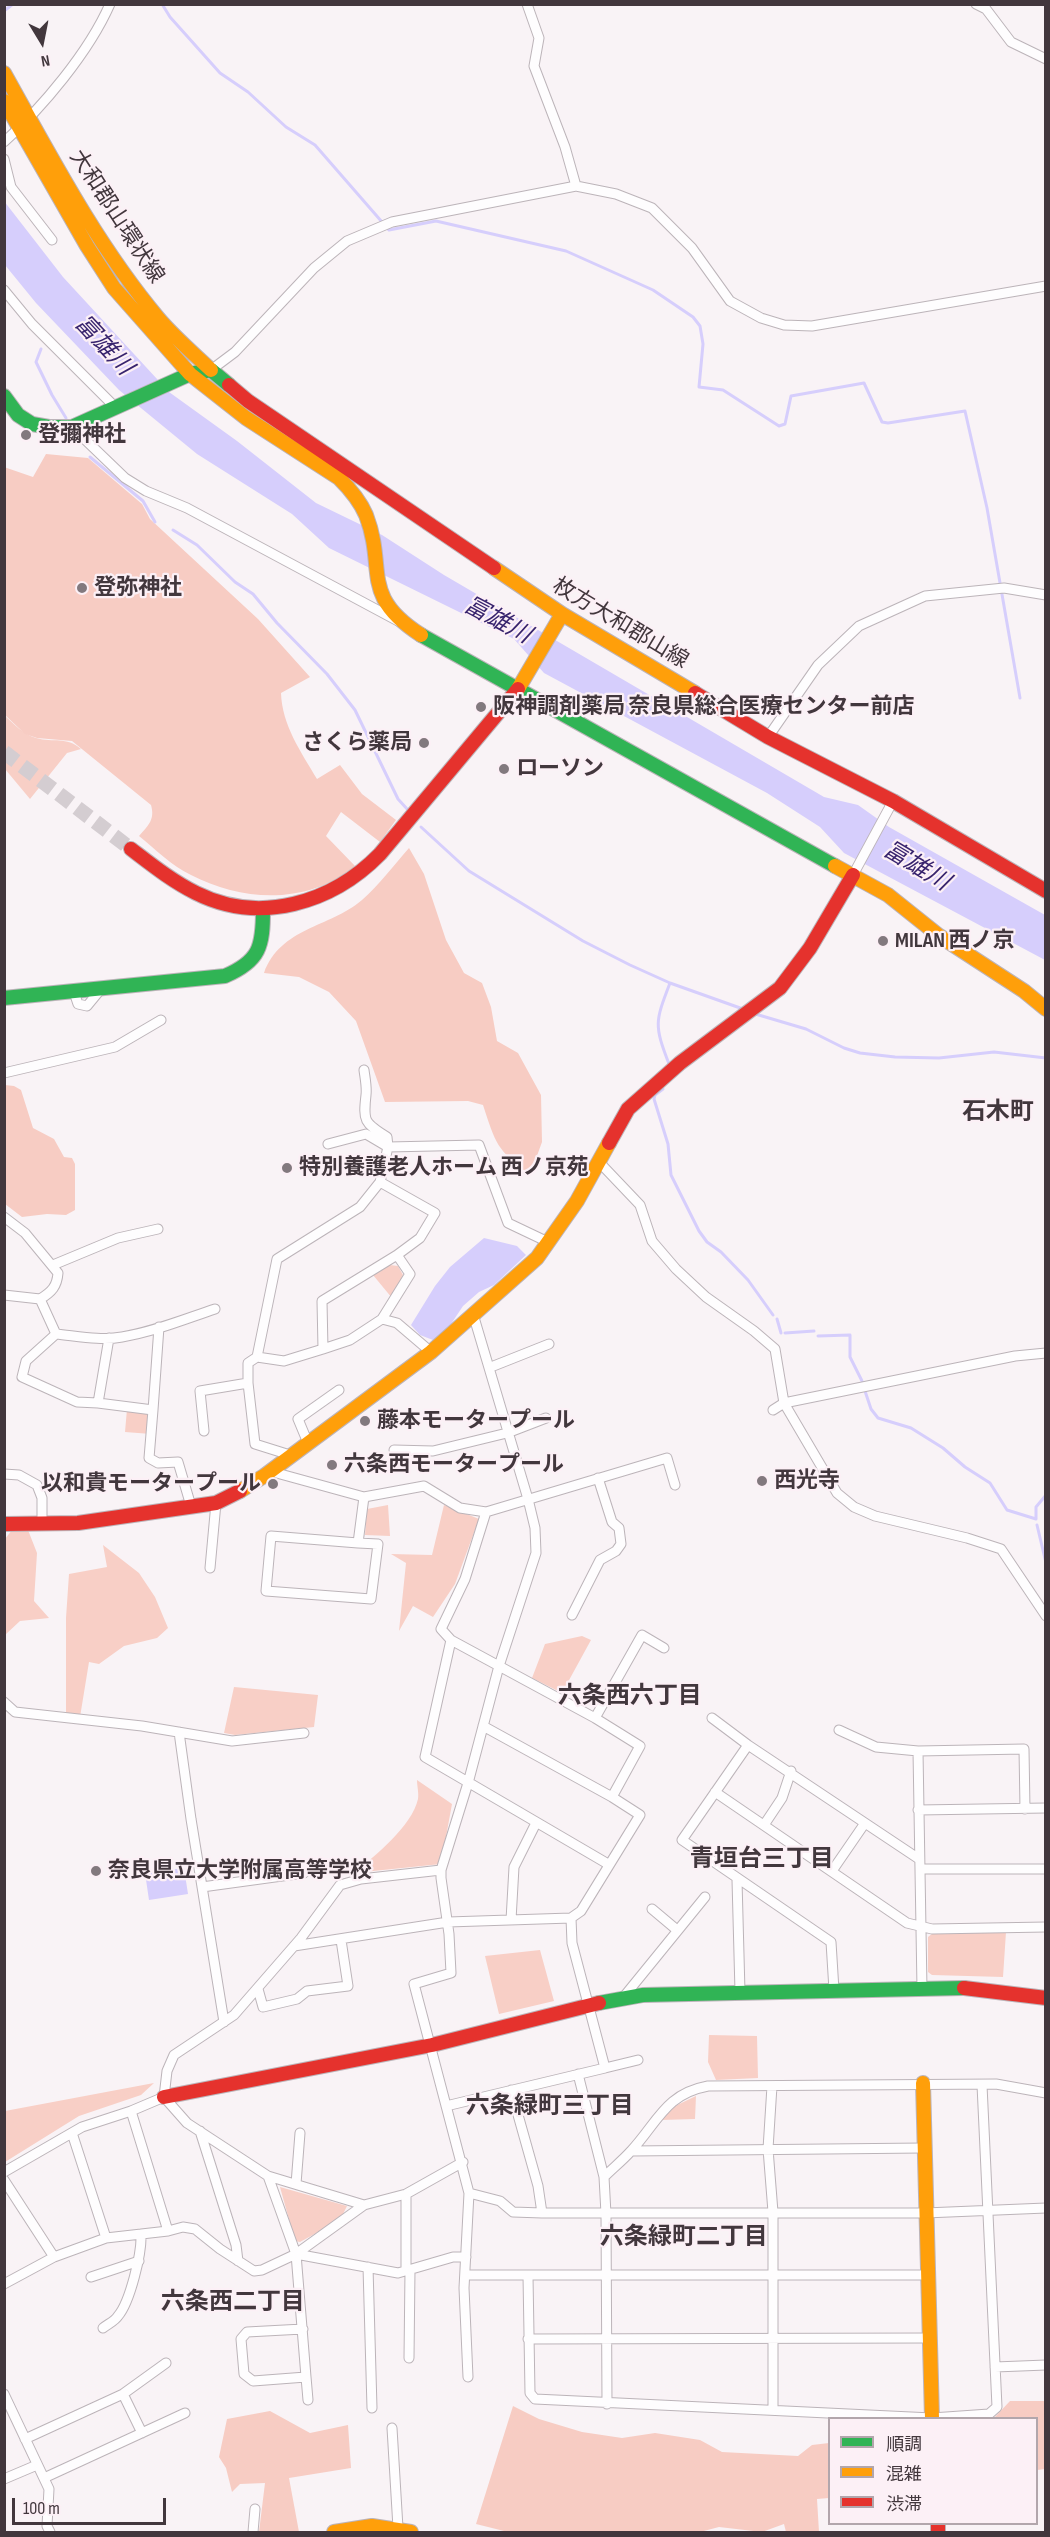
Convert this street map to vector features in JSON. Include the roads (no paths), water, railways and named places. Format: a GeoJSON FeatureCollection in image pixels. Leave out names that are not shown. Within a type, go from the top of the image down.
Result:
{"type":"FeatureCollection","features":[{"type":"Feature","properties":{"kind":"main road","name":"大和郡山環状線"},"geometry":{"type":"LineString","coordinates":[[4,73],[25,124],[87,246],[114,288],[185,377]]}},
{"type":"Feature","properties":{"kind":"main road","name":"大和郡山環状線"},"geometry":{"type":"LineString","coordinates":[[4,101],[25,124],[126,276],[160,320],[211,370]]}},
{"type":"Feature","properties":{"kind":"main road"},"geometry":{"type":"LineString","coordinates":[[4,396],[14,413],[27,424],[53,428],[72,427],[185,377],[211,370]]}},
{"type":"Feature","properties":{"kind":"main road","name":"枚方大和郡山線"},"geometry":{"type":"LineString","coordinates":[[211,370],[248,400],[561,618],[889,808],[1046,891]]}},
{"type":"Feature","properties":{"kind":"main road"},"geometry":{"type":"LineString","coordinates":[[185,377],[339,478],[363,507],[370,524],[379,591],[403,623],[449,652],[520,686],[855,871],[938,935],[1024,991],[1046,1009]]}},
{"type":"Feature","properties":{"kind":"main road"},"geometry":{"type":"LineString","coordinates":[[130,849],[177,882],[206,898],[235,906],[263,910],[316,898],[342,887],[365,869],[397,837],[520,686],[561,618]]}},
{"type":"Feature","properties":{"kind":"main road"},"geometry":{"type":"LineString","coordinates":[[4,1524],[78,1523],[216,1503],[273,1472],[290,1455],[431,1352],[537,1258],[600,1163],[628,1109],[680,1063],[780,988],[823,927],[855,871]]}},
{"type":"Feature","properties":{"kind":"main road"},"geometry":{"type":"LineString","coordinates":[[4,998],[199,981],[243,970],[254,961],[261,948],[263,910]]}},
{"type":"Feature","properties":{"kind":"main road"},"geometry":{"type":"LineString","coordinates":[[164,2097],[432,2044],[588,2005],[644,1995],[976,1988],[1046,1998]]}},
{"type":"Feature","properties":{"kind":"main road"},"geometry":{"type":"LineString","coordinates":[[923,2083],[922,2148],[932,2417]]}},
{"type":"Feature","properties":{"kind":"main road"},"geometry":{"type":"LineString","coordinates":[[334,2532],[379,2524],[404,2530]]}},
{"type":"Feature","properties":{"kind":"street"},"geometry":{"type":"LineString","coordinates":[[4,142],[25,124],[81,53],[110,4]]}},
{"type":"Feature","properties":{"kind":"street"},"geometry":{"type":"LineString","coordinates":[[527,4],[539,38],[534,66],[565,147],[576,186]]}},
{"type":"Feature","properties":{"kind":"street"},"geometry":{"type":"LineString","coordinates":[[976,4],[986,9],[1011,42],[1046,59]]}},
{"type":"Feature","properties":{"kind":"street"},"geometry":{"type":"LineString","coordinates":[[4,159],[10,186],[52,240]]}},
{"type":"Feature","properties":{"kind":"street"},"geometry":{"type":"LineString","coordinates":[[211,370],[235,352],[314,268],[347,241],[392,222],[576,186],[616,194],[652,208],[692,248],[730,301],[761,318],[784,325],[812,326],[1046,286]]}},
{"type":"Feature","properties":{"kind":"street"},"geometry":{"type":"LineString","coordinates":[[4,290],[32,324],[116,408]]}},
{"type":"Feature","properties":{"kind":"street"},"geometry":{"type":"LineString","coordinates":[[72,427],[125,478],[146,491],[187,508],[360,603],[403,623]]}},
{"type":"Feature","properties":{"kind":"street"},"geometry":{"type":"LineString","coordinates":[[768,737],[818,665],[859,626],[925,597],[1004,588],[1046,595]]}},
{"type":"Feature","properties":{"kind":"street"},"geometry":{"type":"LineString","coordinates":[[855,871],[889,808]]}},
{"type":"Feature","properties":{"kind":"street"},"geometry":{"type":"LineString","coordinates":[[4,1073],[115,1047],[161,1020]]}},
{"type":"Feature","properties":{"kind":"street"},"geometry":{"type":"LineString","coordinates":[[257,1357],[277,1259],[360,1207],[380,1182],[388,1147],[387,1137],[365,1121],[363,1113],[367,1092],[364,1070]]}},
{"type":"Feature","properties":{"kind":"street"},"geometry":{"type":"LineString","coordinates":[[328,1144],[366,1134],[388,1147],[479,1145],[507,1223],[548,1242]]}},
{"type":"Feature","properties":{"kind":"street"},"geometry":{"type":"LineString","coordinates":[[600,1163],[640,1205],[652,1241],[675,1269],[706,1297],[775,1349],[784,1403],[837,1493],[854,1507],[875,1516],[967,1538],[1001,1549],[1046,1616]]}},
{"type":"Feature","properties":{"kind":"street"},"geometry":{"type":"LineString","coordinates":[[323,1349],[322,1300],[397,1255],[420,1238],[435,1213],[380,1182]]}},
{"type":"Feature","properties":{"kind":"street"},"geometry":{"type":"LineString","coordinates":[[4,1217],[25,1233],[58,1273],[58,1284],[49,1294],[40,1299],[4,1295]]}},
{"type":"Feature","properties":{"kind":"street"},"geometry":{"type":"LineString","coordinates":[[53,1265],[118,1238],[158,1229]]}},
{"type":"Feature","properties":{"kind":"street"},"geometry":{"type":"LineString","coordinates":[[290,1455],[255,1444],[248,1363],[257,1357],[284,1361],[323,1349],[350,1340],[382,1319],[410,1274],[397,1255]]}},
{"type":"Feature","properties":{"kind":"street"},"geometry":{"type":"LineString","coordinates":[[40,1299],[56,1334]]}},
{"type":"Feature","properties":{"kind":"street"},"geometry":{"type":"LineString","coordinates":[[153,1410],[77,1402],[22,1377],[26,1360],[56,1334],[122,1337],[215,1309]]}},
{"type":"Feature","properties":{"kind":"street"},"geometry":{"type":"LineString","coordinates":[[468,2377],[466,2257],[469,2193],[432,2044],[418,2005],[414,1984],[451,1973],[448,1922],[441,1870],[468,1783],[499,1666],[536,1553],[535,1528],[528,1499],[507,1433],[491,1367],[473,1314]]}},
{"type":"Feature","properties":{"kind":"street"},"geometry":{"type":"LineString","coordinates":[[382,1319],[397,1323],[431,1352]]}},
{"type":"Feature","properties":{"kind":"street"},"geometry":{"type":"LineString","coordinates":[[159,1327],[149,1458],[158,1464],[178,1462],[191,1506]]}},
{"type":"Feature","properties":{"kind":"street"},"geometry":{"type":"LineString","coordinates":[[98,1403],[109,1338]]}},
{"type":"Feature","properties":{"kind":"street"},"geometry":{"type":"LineString","coordinates":[[491,1367],[549,1344]]}},
{"type":"Feature","properties":{"kind":"street"},"geometry":{"type":"LineString","coordinates":[[773,1410],[784,1403],[1015,1356],[1046,1353]]}},
{"type":"Feature","properties":{"kind":"street"},"geometry":{"type":"LineString","coordinates":[[204,1431],[200,1391],[248,1383]]}},
{"type":"Feature","properties":{"kind":"street"},"geometry":{"type":"LineString","coordinates":[[308,1443],[298,1419],[339,1390]]}},
{"type":"Feature","properties":{"kind":"street"},"geometry":{"type":"LineString","coordinates":[[394,1450],[433,1451],[507,1433],[546,1418]]}},
{"type":"Feature","properties":{"kind":"street"},"geometry":{"type":"LineString","coordinates":[[273,1472],[364,1497],[424,1486],[460,1508],[486,1512],[666,1458],[675,1485]]}},
{"type":"Feature","properties":{"kind":"street"},"geometry":{"type":"LineString","coordinates":[[4,1474],[19,1475],[37,1485],[42,1498],[44,1525]]}},
{"type":"Feature","properties":{"kind":"street"},"geometry":{"type":"LineString","coordinates":[[572,1615],[600,1560],[616,1551],[621,1544],[619,1528],[612,1522],[598,1478]]}},
{"type":"Feature","properties":{"kind":"street"},"geometry":{"type":"LineString","coordinates":[[358,1543],[364,1497]]}},
{"type":"Feature","properties":{"kind":"street"},"geometry":{"type":"LineString","coordinates":[[210,1568],[216,1503]]}},
{"type":"Feature","properties":{"kind":"street"},"geometry":{"type":"LineString","coordinates":[[486,1512],[465,1579],[441,1629],[451,1640],[595,1718],[640,1746],[612,1797]]}},
{"type":"Feature","properties":{"kind":"street"},"geometry":{"type":"LineString","coordinates":[[271,1536],[358,1543],[378,1544],[371,1599],[266,1592],[271,1536]]}},
{"type":"Feature","properties":{"kind":"street"},"geometry":{"type":"LineString","coordinates":[[595,1718],[642,1635],[664,1648]]}},
{"type":"Feature","properties":{"kind":"street"},"geometry":{"type":"LineString","coordinates":[[451,1640],[425,1757],[608,1864]]}},
{"type":"Feature","properties":{"kind":"street"},"geometry":{"type":"LineString","coordinates":[[4,1702],[15,1712],[179,1732],[231,1741],[304,1733]]}},
{"type":"Feature","properties":{"kind":"street"},"geometry":{"type":"LineString","coordinates":[[712,1718],[748,1745],[791,1771],[920,1864],[1046,1869]]}},
{"type":"Feature","properties":{"kind":"street"},"geometry":{"type":"LineString","coordinates":[[294,1946],[448,1922],[571,1918],[581,1911],[640,1815],[612,1797],[483,1726]]}},
{"type":"Feature","properties":{"kind":"street"},"geometry":{"type":"LineString","coordinates":[[839,1730],[876,1747],[918,1751],[1024,1749],[1024,1809]]}},
{"type":"Feature","properties":{"kind":"street"},"geometry":{"type":"LineString","coordinates":[[179,1732],[224,2022]]}},
{"type":"Feature","properties":{"kind":"street"},"geometry":{"type":"LineString","coordinates":[[748,1745],[682,1840],[737,1880],[831,1942],[834,1990]]}},
{"type":"Feature","properties":{"kind":"street"},"geometry":{"type":"LineString","coordinates":[[918,1751],[922,1989]]}},
{"type":"Feature","properties":{"kind":"street"},"geometry":{"type":"LineString","coordinates":[[764,1825],[782,1798],[791,1771]]}},
{"type":"Feature","properties":{"kind":"street"},"geometry":{"type":"LineString","coordinates":[[715,1792],[907,1923],[932,1929],[1046,1927]]}},
{"type":"Feature","properties":{"kind":"street"},"geometry":{"type":"LineString","coordinates":[[918,1810],[1046,1808]]}},
{"type":"Feature","properties":{"kind":"street"},"geometry":{"type":"LineString","coordinates":[[511,1920],[514,1867],[536,1823]]}},
{"type":"Feature","properties":{"kind":"street"},"geometry":{"type":"LineString","coordinates":[[832,1871],[865,1823]]}},
{"type":"Feature","properties":{"kind":"street"},"geometry":{"type":"LineString","coordinates":[[364,2205],[268,2176],[187,2123],[164,2097],[167,2071],[174,2055],[224,2022],[258,1989],[340,1885],[361,1879],[441,1870]]}},
{"type":"Feature","properties":{"kind":"street"},"geometry":{"type":"LineString","coordinates":[[202,1887],[304,1873]]}},
{"type":"Feature","properties":{"kind":"street"},"geometry":{"type":"LineString","coordinates":[[737,1880],[740,1992]]}},
{"type":"Feature","properties":{"kind":"street"},"geometry":{"type":"LineString","coordinates":[[622,1999],[705,1897]]}},
{"type":"Feature","properties":{"kind":"street"},"geometry":{"type":"LineString","coordinates":[[652,1909],[677,1930]]}},
{"type":"Feature","properties":{"kind":"street"},"geometry":{"type":"LineString","coordinates":[[571,1918],[572,1943],[605,2068]]}},
{"type":"Feature","properties":{"kind":"street"},"geometry":{"type":"LineString","coordinates":[[258,1989],[263,2007],[297,1999],[307,1991],[348,1986],[340,1940]]}},
{"type":"Feature","properties":{"kind":"street"},"geometry":{"type":"LineString","coordinates":[[446,2106],[638,2060]]}},
{"type":"Feature","properties":{"kind":"street"},"geometry":{"type":"LineString","coordinates":[[578,2074],[604,2177],[607,2404]]}},
{"type":"Feature","properties":{"kind":"street"},"geometry":{"type":"LineString","coordinates":[[604,2177],[632,2151],[666,2106],[694,2089],[708,2086],[996,2084],[1046,2093]]}},
{"type":"Feature","properties":{"kind":"street"},"geometry":{"type":"LineString","coordinates":[[946,2417],[989,2414],[997,2407],[982,2085]]}},
{"type":"Feature","properties":{"kind":"street"},"geometry":{"type":"LineString","coordinates":[[772,2086],[768,2149],[773,2212],[773,2409]]}},
{"type":"Feature","properties":{"kind":"street"},"geometry":{"type":"LineString","coordinates":[[511,2090],[538,2186],[543,2213]]}},
{"type":"Feature","properties":{"kind":"street"},"geometry":{"type":"LineString","coordinates":[[4,2172],[82,2127],[131,2111],[164,2097]]}},
{"type":"Feature","properties":{"kind":"street"},"geometry":{"type":"LineString","coordinates":[[131,2111],[168,2232]]}},
{"type":"Feature","properties":{"kind":"street"},"geometry":{"type":"LineString","coordinates":[[200,2131],[236,2245],[237,2261]]}},
{"type":"Feature","properties":{"kind":"street"},"geometry":{"type":"LineString","coordinates":[[72,2133],[106,2238]]}},
{"type":"Feature","properties":{"kind":"street"},"geometry":{"type":"LineString","coordinates":[[296,2184],[300,2133]]}},
{"type":"Feature","properties":{"kind":"street"},"geometry":{"type":"LineString","coordinates":[[632,2151],[922,2148]]}},
{"type":"Feature","properties":{"kind":"street"},"geometry":{"type":"LineString","coordinates":[[4,2284],[54,2257],[106,2238],[168,2232],[183,2227],[195,2229],[254,2271],[262,2270],[296,2254],[364,2205],[406,2194],[463,2162]]}},
{"type":"Feature","properties":{"kind":"street"},"geometry":{"type":"LineString","coordinates":[[268,2176],[296,2254],[309,2400]]}},
{"type":"Feature","properties":{"kind":"street"},"geometry":{"type":"LineString","coordinates":[[4,2180],[54,2257]]}},
{"type":"Feature","properties":{"kind":"street"},"geometry":{"type":"LineString","coordinates":[[469,2193],[500,2201],[513,2212],[543,2213],[925,2213],[1046,2208]]}},
{"type":"Feature","properties":{"kind":"street"},"geometry":{"type":"LineString","coordinates":[[406,2194],[409,2358]]}},
{"type":"Feature","properties":{"kind":"street"},"geometry":{"type":"LineString","coordinates":[[103,2328],[119,2316],[139,2261],[142,2248],[141,2234]]}},
{"type":"Feature","properties":{"kind":"street"},"geometry":{"type":"LineString","coordinates":[[296,2254],[398,2273],[453,2258],[466,2257]]}},
{"type":"Feature","properties":{"kind":"street"},"geometry":{"type":"LineString","coordinates":[[91,2277],[139,2261]]}},
{"type":"Feature","properties":{"kind":"street"},"geometry":{"type":"LineString","coordinates":[[368,2267],[372,2408]]}},
{"type":"Feature","properties":{"kind":"street"},"geometry":{"type":"LineString","coordinates":[[466,2275],[927,2275]]}},
{"type":"Feature","properties":{"kind":"street"},"geometry":{"type":"LineString","coordinates":[[528,2276],[530,2393],[535,2399],[914,2417]]}},
{"type":"Feature","properties":{"kind":"street"},"geometry":{"type":"LineString","coordinates":[[303,2329],[247,2332],[241,2339],[244,2374],[253,2380],[306,2377]]}},
{"type":"Feature","properties":{"kind":"street"},"geometry":{"type":"LineString","coordinates":[[528,2339],[929,2338]]}},
{"type":"Feature","properties":{"kind":"street"},"geometry":{"type":"LineString","coordinates":[[25,2439],[123,2394],[166,2363]]}},
{"type":"Feature","properties":{"kind":"street"},"geometry":{"type":"LineString","coordinates":[[995,2367],[1046,2365]]}},
{"type":"Feature","properties":{"kind":"street"},"geometry":{"type":"LineString","coordinates":[[4,2394],[9,2413],[50,2489],[47,2526],[50,2532]]}},
{"type":"Feature","properties":{"kind":"street"},"geometry":{"type":"LineString","coordinates":[[123,2394],[142,2433]]}},
{"type":"Feature","properties":{"kind":"street"},"geometry":{"type":"LineString","coordinates":[[44,2478],[185,2413]]}},
{"type":"Feature","properties":{"kind":"street"},"geometry":{"type":"LineString","coordinates":[[392,2428],[404,2530]]}},
{"type":"Feature","properties":{"kind":"street"},"geometry":{"type":"LineString","coordinates":[[5,2479],[37,2465]]}},
{"type":"Feature","properties":{"kind":"street"},"geometry":{"type":"LineString","coordinates":[[253,2532],[255,2508]]}},
{"type":"Feature","properties":{"kind":"water","name":"富雄川"},"geometry":{"type":"Polygon","coordinates":[[[4,201],[63,277],[169,392],[237,441],[316,503],[382,535],[444,575],[824,797],[858,805],[889,827],[1045,915],[1045,960],[844,853],[820,827],[767,793],[544,673],[514,639],[329,548],[292,514],[197,454],[119,390],[36,303],[5,265],[4,201]]]}},
{"type":"Feature","properties":{"kind":"water"},"geometry":{"type":"Polygon","coordinates":[[[484,1238],[517,1246],[526,1255],[494,1285],[479,1292],[463,1306],[447,1330],[433,1340],[420,1335],[411,1325],[435,1286],[450,1267],[484,1238]]]}},
{"type":"Feature","properties":{"kind":"water"},"geometry":{"type":"Polygon","coordinates":[[[184,1868],[188,1894],[149,1900],[145,1873],[184,1868]]]}},
{"type":"Feature","properties":{"kind":"waterway"},"geometry":{"type":"LineString","coordinates":[[4,11],[13,4]]}},
{"type":"Feature","properties":{"kind":"waterway"},"geometry":{"type":"LineString","coordinates":[[162,4],[170,17],[220,73],[248,92],[286,127],[315,145],[389,230],[436,221],[566,251],[653,290],[693,317],[700,326],[703,344],[699,387],[723,390],[779,426],[785,424],[791,396],[864,383],[882,422],[965,411],[987,508],[1020,698]]}},
{"type":"Feature","properties":{"kind":"waterway"},"geometry":{"type":"LineString","coordinates":[[41,349],[36,362],[66,418]]}},
{"type":"Feature","properties":{"kind":"waterway"},"geometry":{"type":"LineString","coordinates":[[90,457],[143,501],[155,522]]}},
{"type":"Feature","properties":{"kind":"waterway"},"geometry":{"type":"LineString","coordinates":[[173,530],[197,545],[235,582],[253,594],[277,623],[327,674],[355,710],[398,799],[408,810]]}},
{"type":"Feature","properties":{"kind":"waterway"},"geometry":{"type":"LineString","coordinates":[[421,827],[469,871],[583,941],[670,983],[743,1009]]}},
{"type":"Feature","properties":{"kind":"waterway"},"geometry":{"type":"LineString","coordinates":[[669,1064],[658,1024],[661,1007],[670,983]]}},
{"type":"Feature","properties":{"kind":"waterway"},"geometry":{"type":"LineString","coordinates":[[752,1013],[806,1029],[844,1048],[860,1053],[939,1058],[994,1052],[1046,1058]]}},
{"type":"Feature","properties":{"kind":"waterway"},"geometry":{"type":"LineString","coordinates":[[663,1089],[655,1095],[654,1099],[668,1144],[671,1175],[699,1231],[707,1242],[721,1252],[748,1280],[773,1315]]}},
{"type":"Feature","properties":{"kind":"waterway"},"geometry":{"type":"LineString","coordinates":[[777,1319],[781,1333]]}},
{"type":"Feature","properties":{"kind":"waterway"},"geometry":{"type":"LineString","coordinates":[[785,1333],[814,1331]]}},
{"type":"Feature","properties":{"kind":"waterway"},"geometry":{"type":"LineString","coordinates":[[818,1336],[850,1335],[850,1357],[862,1381]]}},
{"type":"Feature","properties":{"kind":"waterway"},"geometry":{"type":"LineString","coordinates":[[865,1391],[871,1409],[878,1418],[911,1428],[943,1448],[965,1467],[990,1483],[1007,1510],[1036,1519]]}},
{"type":"Feature","properties":{"kind":"waterway"},"geometry":{"type":"LineString","coordinates":[[1036,1519],[1036,1507],[1046,1495]]}},
{"type":"Feature","properties":{"kind":"waterway"},"geometry":{"type":"LineString","coordinates":[[1037,1525],[1046,1563]]}},
{"type":"Feature","properties":{"kind":"tunnel"},"geometry":{"type":"LineString","coordinates":[[4,752],[131,849]]}},
{"type":"Feature","properties":{"kind":"place","name":"登彌神社"},"geometry":{"type":"Point","coordinates":[26,435]}},
{"type":"Feature","properties":{"kind":"place","name":"登弥神社"},"geometry":{"type":"Point","coordinates":[82,588]}},
{"type":"Feature","properties":{"kind":"place","name":"阪神調剤薬局 奈良県総合医療センター前店"},"geometry":{"type":"Point","coordinates":[481,707]}},
{"type":"Feature","properties":{"kind":"place","name":"さくら薬局"},"geometry":{"type":"Point","coordinates":[424,743]}},
{"type":"Feature","properties":{"kind":"place","name":"ローソン"},"geometry":{"type":"Point","coordinates":[504,769]}},
{"type":"Feature","properties":{"kind":"place","name":"MILAN 西ノ京"},"geometry":{"type":"Point","coordinates":[883,941]}},
{"type":"Feature","properties":{"kind":"place","name":"特別養護老人ホーム 西ノ京苑"},"geometry":{"type":"Point","coordinates":[287,1168]}},
{"type":"Feature","properties":{"kind":"place","name":"藤本モータープール"},"geometry":{"type":"Point","coordinates":[365,1421]}},
{"type":"Feature","properties":{"kind":"place","name":"六条西モータープール"},"geometry":{"type":"Point","coordinates":[332,1465]}},
{"type":"Feature","properties":{"kind":"place","name":"西光寺"},"geometry":{"type":"Point","coordinates":[762,1481]}},
{"type":"Feature","properties":{"kind":"place","name":"以和貴モータープール"},"geometry":{"type":"Point","coordinates":[273,1484]}},
{"type":"Feature","properties":{"kind":"place","name":"奈良県立大学附属高等学校"},"geometry":{"type":"Point","coordinates":[96,1871]}},
{"type":"Feature","properties":{"kind":"district","name":"石木町"},"geometry":{"type":"Point","coordinates":[998,1113]}},
{"type":"Feature","properties":{"kind":"district","name":"六条西六丁目"},"geometry":{"type":"Point","coordinates":[630,1697]}},
{"type":"Feature","properties":{"kind":"district","name":"青垣台三丁目"},"geometry":{"type":"Point","coordinates":[762,1860]}},
{"type":"Feature","properties":{"kind":"district","name":"六条緑町三丁目"},"geometry":{"type":"Point","coordinates":[550,2107]}},
{"type":"Feature","properties":{"kind":"district","name":"六条緑町二丁目"},"geometry":{"type":"Point","coordinates":[684,2238]}},
{"type":"Feature","properties":{"kind":"district","name":"六条西二丁目"},"geometry":{"type":"Point","coordinates":[233,2303]}}]}
